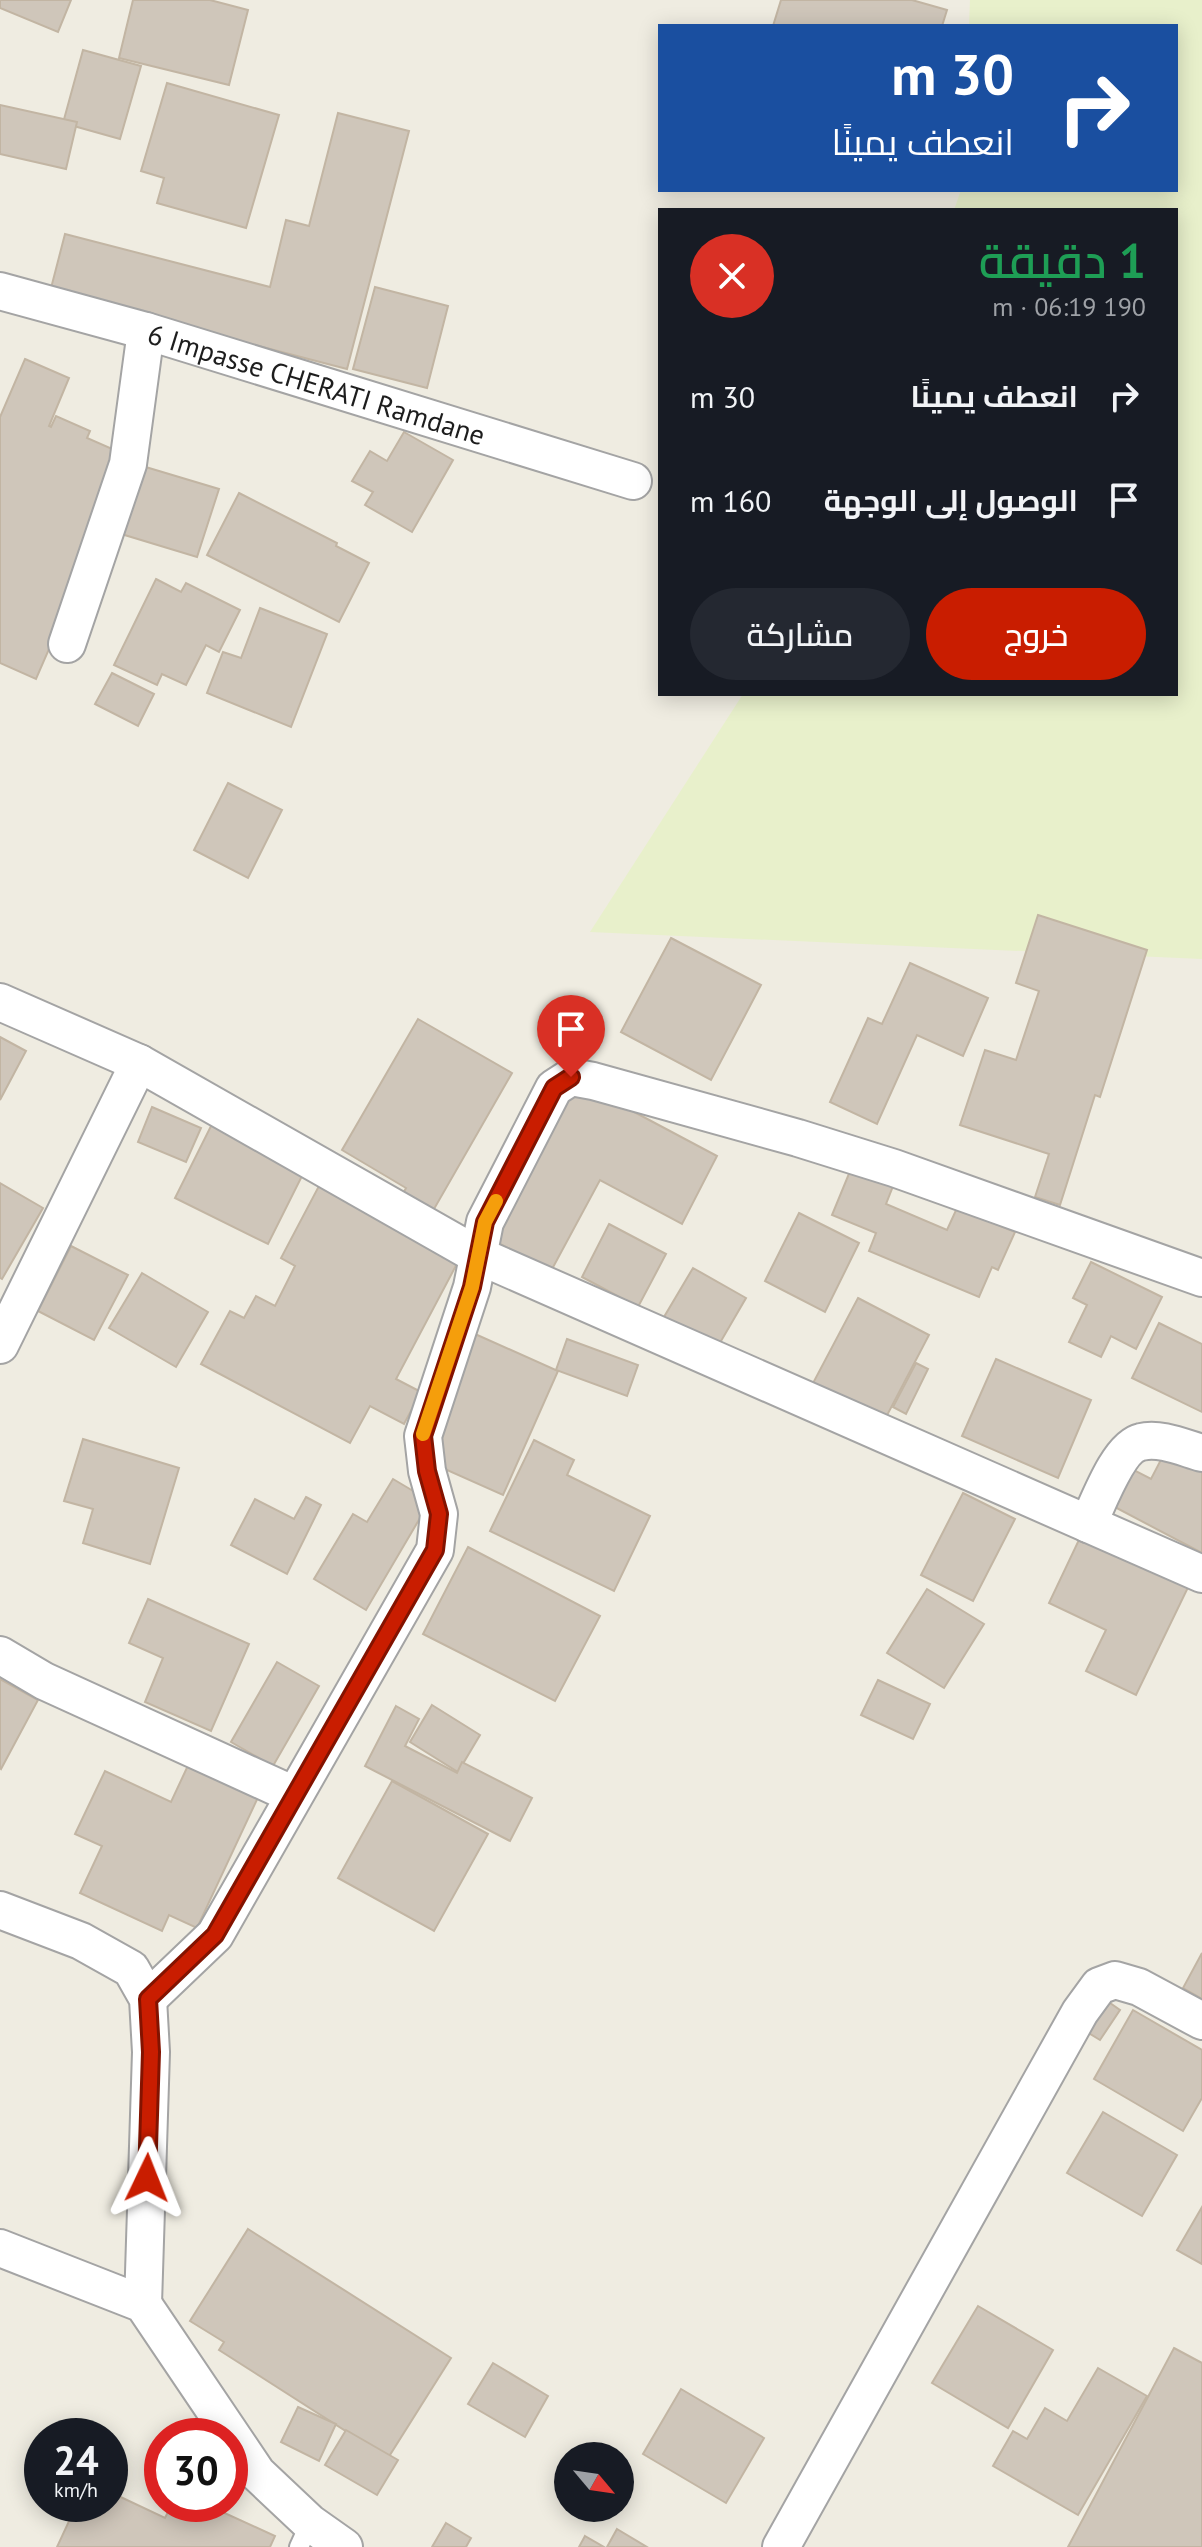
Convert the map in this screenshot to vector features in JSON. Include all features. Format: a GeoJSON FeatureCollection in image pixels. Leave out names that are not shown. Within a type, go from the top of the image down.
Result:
{"type":"FeatureCollection","features":[{"type":"Feature","properties":{"kind":"street","name":"6 Impasse CHERATI Ramdane"},"geometry":{"type":"LineString","coordinates":[[0,291],[146,331],[633,481]]}},
{"type":"Feature","properties":{"kind":"street"},"geometry":{"type":"LineString","coordinates":[[67,644],[128,464],[146,331]]}},
{"type":"Feature","properties":{"kind":"street"},"geometry":{"type":"LineString","coordinates":[[0,1002],[139,1063],[477,1255],[1202,1574]]}},
{"type":"Feature","properties":{"kind":"street"},"geometry":{"type":"LineString","coordinates":[[0,1345],[139,1063]]}},
{"type":"Feature","properties":{"kind":"street"},"geometry":{"type":"LineString","coordinates":[[148,1999],[215,1935],[435,1550],[439,1514],[427,1471],[423,1436],[472,1287],[485,1222],[554,1088],[571,1077],[593,1081],[783,1134],[894,1168],[1202,1278]]}},
{"type":"Feature","properties":{"kind":"street"},"geometry":{"type":"LineString","coordinates":[[1088,1524],[1124,1452],[1139,1442],[1158,1441],[1202,1453]]}},
{"type":"Feature","properties":{"kind":"street"},"geometry":{"type":"LineString","coordinates":[[0,1655],[44,1681],[294,1795]]}},
{"type":"Feature","properties":{"kind":"street"},"geometry":{"type":"LineString","coordinates":[[0,1910],[81,1941],[131,1969],[148,1999],[151,2052],[143,2304]]}},
{"type":"Feature","properties":{"kind":"street"},"geometry":{"type":"LineString","coordinates":[[781,2547],[1080,2012],[1099,1986],[1115,1980],[1139,1987],[1202,2021]]}},
{"type":"Feature","properties":{"kind":"street"},"geometry":{"type":"LineString","coordinates":[[0,2248],[143,2304],[257,2473],[305,2535],[344,2547]]}},
{"type":"Feature","properties":{"kind":"green space"},"geometry":{"type":"Polygon","coordinates":[[[970,0],[1202,0],[1202,959],[590,932],[742,696],[1178,696],[1178,208],[955,208],[960,192],[1178,192],[1178,24],[969,24],[970,0]]]}},
{"type":"Feature","properties":{"kind":"building"},"geometry":{"type":"Polygon","coordinates":[[[0,0],[71,0],[58,32],[0,8],[0,0]]]}},
{"type":"Feature","properties":{"kind":"building"},"geometry":{"type":"Polygon","coordinates":[[[133,0],[210,0],[248,10],[229,85],[119,58],[133,0]]]}},
{"type":"Feature","properties":{"kind":"building"},"geometry":{"type":"Polygon","coordinates":[[[781,0],[912,0],[947,10],[943,24],[774,24],[781,0]]]}},
{"type":"Feature","properties":{"kind":"building"},"geometry":{"type":"Polygon","coordinates":[[[83,50],[141,66],[120,139],[63,123],[83,50]]]}},
{"type":"Feature","properties":{"kind":"building"},"geometry":{"type":"Polygon","coordinates":[[[167,83],[279,115],[246,228],[157,203],[164,178],[141,171],[167,83]]]}},
{"type":"Feature","properties":{"kind":"building"},"geometry":{"type":"Polygon","coordinates":[[[0,105],[77,122],[66,169],[0,154],[0,105]]]}},
{"type":"Feature","properties":{"kind":"building"},"geometry":{"type":"Polygon","coordinates":[[[338,113],[409,131],[347,369],[50,292],[65,234],[270,287],[286,220],[309,226],[338,113]]]}},
{"type":"Feature","properties":{"kind":"building"},"geometry":{"type":"Polygon","coordinates":[[[375,287],[448,306],[427,388],[353,369],[375,287]]]}},
{"type":"Feature","properties":{"kind":"building"},"geometry":{"type":"Polygon","coordinates":[[[25,359],[69,378],[49,426],[56,416],[90,431],[87,438],[126,455],[99,534],[36,679],[0,663],[0,417],[25,359]]]}},
{"type":"Feature","properties":{"kind":"building"},"geometry":{"type":"Polygon","coordinates":[[[404,432],[453,460],[412,532],[365,505],[373,492],[352,481],[370,451],[387,461],[404,432]]]}},
{"type":"Feature","properties":{"kind":"building"},"geometry":{"type":"Polygon","coordinates":[[[139,465],[219,489],[197,557],[118,533],[139,465]]]}},
{"type":"Feature","properties":{"kind":"building"},"geometry":{"type":"Polygon","coordinates":[[[239,493],[337,543],[336,546],[369,563],[339,622],[207,555],[239,493]]]}},
{"type":"Feature","properties":{"kind":"building"},"geometry":{"type":"Polygon","coordinates":[[[156,579],[181,592],[186,583],[240,610],[219,652],[206,645],[186,685],[162,674],[157,685],[114,665],[156,579]]]}},
{"type":"Feature","properties":{"kind":"building"},"geometry":{"type":"Polygon","coordinates":[[[260,608],[327,634],[291,727],[207,693],[223,652],[241,658],[260,608]]]}},
{"type":"Feature","properties":{"kind":"building"},"geometry":{"type":"Polygon","coordinates":[[[112,673],[154,694],[138,726],[95,704],[112,673]]]}},
{"type":"Feature","properties":{"kind":"building"},"geometry":{"type":"Polygon","coordinates":[[[228,783],[282,810],[248,878],[194,850],[228,783]]]}},
{"type":"Feature","properties":{"kind":"building"},"geometry":{"type":"Polygon","coordinates":[[[1038,915],[1147,950],[1100,1097],[1095,1095],[1060,1205],[1035,1197],[1049,1154],[960,1125],[985,1050],[1016,1060],[1039,991],[1016,983],[1038,915]]]}},
{"type":"Feature","properties":{"kind":"building"},"geometry":{"type":"Polygon","coordinates":[[[671,938],[761,985],[711,1080],[621,1032],[671,938]]]}},
{"type":"Feature","properties":{"kind":"building"},"geometry":{"type":"Polygon","coordinates":[[[910,963],[988,998],[963,1056],[917,1035],[877,1124],[830,1102],[868,1018],[882,1024],[910,963]]]}},
{"type":"Feature","properties":{"kind":"building"},"geometry":{"type":"Polygon","coordinates":[[[418,1019],[512,1073],[426,1223],[396,1206],[406,1188],[342,1150],[418,1019]]]}},
{"type":"Feature","properties":{"kind":"building"},"geometry":{"type":"Polygon","coordinates":[[[0,1037],[26,1051],[0,1100],[0,1037]]]}},
{"type":"Feature","properties":{"kind":"building"},"geometry":{"type":"Polygon","coordinates":[[[574,1080],[717,1156],[682,1224],[600,1180],[551,1271],[489,1238],[574,1080]]]}},
{"type":"Feature","properties":{"kind":"building"},"geometry":{"type":"Polygon","coordinates":[[[152,1107],[201,1128],[186,1162],[138,1142],[152,1107]]]}},
{"type":"Feature","properties":{"kind":"building"},"geometry":{"type":"Polygon","coordinates":[[[213,1122],[306,1168],[268,1244],[175,1198],[213,1122]]]}},
{"type":"Feature","properties":{"kind":"building"},"geometry":{"type":"Polygon","coordinates":[[[855,1159],[897,1176],[886,1204],[947,1230],[957,1208],[1015,1232],[998,1270],[992,1267],[979,1297],[869,1251],[876,1233],[832,1215],[855,1159]]]}},
{"type":"Feature","properties":{"kind":"building"},"geometry":{"type":"Polygon","coordinates":[[[0,1183],[43,1208],[2,1279],[0,1278],[0,1183]]]}},
{"type":"Feature","properties":{"kind":"building"},"geometry":{"type":"Polygon","coordinates":[[[320,1184],[460,1258],[396,1379],[421,1392],[404,1424],[370,1406],[350,1443],[201,1364],[230,1311],[244,1318],[256,1296],[275,1306],[295,1266],[281,1258],[320,1184]]]}},
{"type":"Feature","properties":{"kind":"building"},"geometry":{"type":"Polygon","coordinates":[[[799,1213],[859,1243],[825,1312],[765,1281],[799,1213]]]}},
{"type":"Feature","properties":{"kind":"building"},"geometry":{"type":"Polygon","coordinates":[[[609,1224],[666,1254],[638,1307],[582,1277],[609,1224]]]}},
{"type":"Feature","properties":{"kind":"building"},"geometry":{"type":"Polygon","coordinates":[[[71,1246],[128,1275],[94,1340],[38,1311],[71,1246]]]}},
{"type":"Feature","properties":{"kind":"building"},"geometry":{"type":"Polygon","coordinates":[[[1091,1262],[1162,1297],[1136,1349],[1111,1336],[1101,1357],[1069,1342],[1087,1305],[1073,1298],[1091,1262]]]}},
{"type":"Feature","properties":{"kind":"building"},"geometry":{"type":"Polygon","coordinates":[[[693,1268],[746,1298],[717,1348],[664,1317],[693,1268]]]}},
{"type":"Feature","properties":{"kind":"building"},"geometry":{"type":"Polygon","coordinates":[[[142,1273],[208,1312],[176,1367],[109,1328],[142,1273]]]}},
{"type":"Feature","properties":{"kind":"building"},"geometry":{"type":"Polygon","coordinates":[[[858,1298],[929,1335],[883,1423],[812,1385],[858,1298]]]}},
{"type":"Feature","properties":{"kind":"building"},"geometry":{"type":"Polygon","coordinates":[[[1159,1323],[1202,1344],[1202,1412],[1132,1378],[1159,1323]]]}},
{"type":"Feature","properties":{"kind":"building"},"geometry":{"type":"Polygon","coordinates":[[[475,1334],[558,1371],[503,1495],[420,1458],[475,1334]]]}},
{"type":"Feature","properties":{"kind":"building"},"geometry":{"type":"Polygon","coordinates":[[[567,1339],[638,1365],[627,1396],[556,1370],[567,1339]]]}},
{"type":"Feature","properties":{"kind":"building"},"geometry":{"type":"Polygon","coordinates":[[[996,1359],[1091,1400],[1058,1478],[962,1436],[996,1359]]]}},
{"type":"Feature","properties":{"kind":"building"},"geometry":{"type":"Polygon","coordinates":[[[916,1363],[928,1369],[906,1414],[893,1407],[916,1363]]]}},
{"type":"Feature","properties":{"kind":"building"},"geometry":{"type":"Polygon","coordinates":[[[83,1439],[179,1468],[150,1564],[83,1543],[93,1509],[64,1501],[83,1439]]]}},
{"type":"Feature","properties":{"kind":"building"},"geometry":{"type":"Polygon","coordinates":[[[534,1440],[574,1460],[567,1475],[650,1516],[614,1591],[490,1531],[534,1440]]]}},
{"type":"Feature","properties":{"kind":"building"},"geometry":{"type":"Polygon","coordinates":[[[1166,1450],[1202,1469],[1202,1553],[1111,1505],[1130,1468],[1151,1479],[1166,1450]]]}},
{"type":"Feature","properties":{"kind":"building"},"geometry":{"type":"Polygon","coordinates":[[[393,1479],[430,1501],[366,1610],[314,1579],[353,1514],[367,1522],[393,1479]]]}},
{"type":"Feature","properties":{"kind":"building"},"geometry":{"type":"Polygon","coordinates":[[[963,1493],[1015,1519],[973,1601],[921,1575],[963,1493]]]}},
{"type":"Feature","properties":{"kind":"building"},"geometry":{"type":"Polygon","coordinates":[[[306,1497],[321,1505],[287,1574],[231,1545],[255,1499],[294,1519],[306,1497]]]}},
{"type":"Feature","properties":{"kind":"building"},"geometry":{"type":"Polygon","coordinates":[[[1087,1523],[1194,1575],[1136,1695],[1086,1671],[1106,1630],[1049,1603],[1087,1523]]]}},
{"type":"Feature","properties":{"kind":"building"},"geometry":{"type":"Polygon","coordinates":[[[468,1547],[600,1616],[555,1701],[423,1634],[468,1547]]]}},
{"type":"Feature","properties":{"kind":"building"},"geometry":{"type":"Polygon","coordinates":[[[927,1589],[984,1624],[944,1688],[887,1653],[927,1589]]]}},
{"type":"Feature","properties":{"kind":"building"},"geometry":{"type":"Polygon","coordinates":[[[148,1599],[249,1644],[211,1731],[145,1702],[163,1658],[129,1643],[148,1599]]]}},
{"type":"Feature","properties":{"kind":"building"},"geometry":{"type":"Polygon","coordinates":[[[277,1662],[319,1686],[273,1766],[231,1742],[277,1662]]]}},
{"type":"Feature","properties":{"kind":"building"},"geometry":{"type":"Polygon","coordinates":[[[0,1679],[38,1700],[1,1769],[0,1768],[0,1679]]]}},
{"type":"Feature","properties":{"kind":"building"},"geometry":{"type":"Polygon","coordinates":[[[878,1680],[930,1704],[913,1739],[861,1715],[878,1680]]]}},
{"type":"Feature","properties":{"kind":"building"},"geometry":{"type":"Polygon","coordinates":[[[432,1705],[480,1735],[458,1772],[410,1742],[432,1705]]]}},
{"type":"Feature","properties":{"kind":"building"},"geometry":{"type":"Polygon","coordinates":[[[396,1706],[419,1719],[405,1746],[457,1773],[462,1762],[532,1798],[510,1841],[365,1766],[396,1706]]]}},
{"type":"Feature","properties":{"kind":"building"},"geometry":{"type":"Polygon","coordinates":[[[191,1759],[261,1791],[197,1928],[169,1915],[162,1931],[80,1893],[102,1846],[75,1834],[105,1771],[171,1802],[191,1759]]]}},
{"type":"Feature","properties":{"kind":"building"},"geometry":{"type":"Polygon","coordinates":[[[392,1781],[488,1834],[434,1931],[338,1878],[392,1781]]]}},
{"type":"Feature","properties":{"kind":"building"},"geometry":{"type":"Polygon","coordinates":[[[1202,1953],[1202,1999],[1183,1988],[1202,1953]]]}},
{"type":"Feature","properties":{"kind":"building"},"geometry":{"type":"Polygon","coordinates":[[[1103,1998],[1120,2010],[1100,2040],[1082,2029],[1103,1998]]]}},
{"type":"Feature","properties":{"kind":"building"},"geometry":{"type":"Polygon","coordinates":[[[1133,2010],[1202,2050],[1202,2098],[1183,2131],[1094,2079],[1133,2010]]]}},
{"type":"Feature","properties":{"kind":"building"},"geometry":{"type":"Polygon","coordinates":[[[1103,2112],[1177,2155],[1142,2216],[1067,2173],[1103,2112]]]}},
{"type":"Feature","properties":{"kind":"building"},"geometry":{"type":"Polygon","coordinates":[[[1202,2207],[1202,2264],[1177,2250],[1202,2207]]]}},
{"type":"Feature","properties":{"kind":"building"},"geometry":{"type":"Polygon","coordinates":[[[248,2229],[451,2358],[388,2458],[219,2350],[224,2342],[190,2321],[248,2229]]]}},
{"type":"Feature","properties":{"kind":"building"},"geometry":{"type":"Polygon","coordinates":[[[978,2306],[1053,2350],[1008,2428],[932,2383],[978,2306]]]}},
{"type":"Feature","properties":{"kind":"building"},"geometry":{"type":"Polygon","coordinates":[[[1174,2348],[1202,2363],[1202,2547],[1068,2547],[1174,2348]]]}},
{"type":"Feature","properties":{"kind":"building"},"geometry":{"type":"Polygon","coordinates":[[[493,2363],[548,2396],[525,2437],[468,2404],[493,2363]]]}},
{"type":"Feature","properties":{"kind":"building"},"geometry":{"type":"Polygon","coordinates":[[[1098,2368],[1147,2396],[1078,2515],[993,2466],[1013,2431],[1027,2439],[1045,2408],[1067,2421],[1098,2368]]]}},
{"type":"Feature","properties":{"kind":"building"},"geometry":{"type":"Polygon","coordinates":[[[681,2389],[764,2438],[726,2503],[643,2454],[681,2389]]]}},
{"type":"Feature","properties":{"kind":"building"},"geometry":{"type":"Polygon","coordinates":[[[298,2407],[336,2424],[319,2461],[281,2442],[298,2407]]]}},
{"type":"Feature","properties":{"kind":"building"},"geometry":{"type":"Polygon","coordinates":[[[346,2430],[398,2460],[377,2495],[325,2465],[346,2430]]]}},
{"type":"Feature","properties":{"kind":"building"},"geometry":{"type":"Polygon","coordinates":[[[128,2501],[144,2508],[144,2522],[244,2522],[275,2536],[270,2547],[57,2547],[69,2522],[128,2522],[128,2501]]]}},
{"type":"Feature","properties":{"kind":"building"},"geometry":{"type":"Polygon","coordinates":[[[446,2523],[471,2538],[466,2547],[432,2547],[446,2523]]]}},
{"type":"Feature","properties":{"kind":"building"},"geometry":{"type":"Polygon","coordinates":[[[617,2529],[647,2547],[607,2547],[617,2529]]]}},
{"type":"Feature","properties":{"kind":"building"},"geometry":{"type":"Polygon","coordinates":[[[585,2536],[604,2547],[579,2547],[585,2536]]]}},
{"type":"Feature","properties":{"kind":"slow traffic"},"geometry":{"type":"LineString","coordinates":[[423,1434],[472,1287],[485,1222],[496,1201]]}},
{"type":"Feature","properties":{"kind":"route"},"geometry":{"type":"LineString","coordinates":[[147,2178],[151,2052],[148,1999],[215,1935],[435,1550],[439,1514],[427,1471],[423,1436],[472,1287],[485,1222],[554,1088],[571,1077]]}}]}
